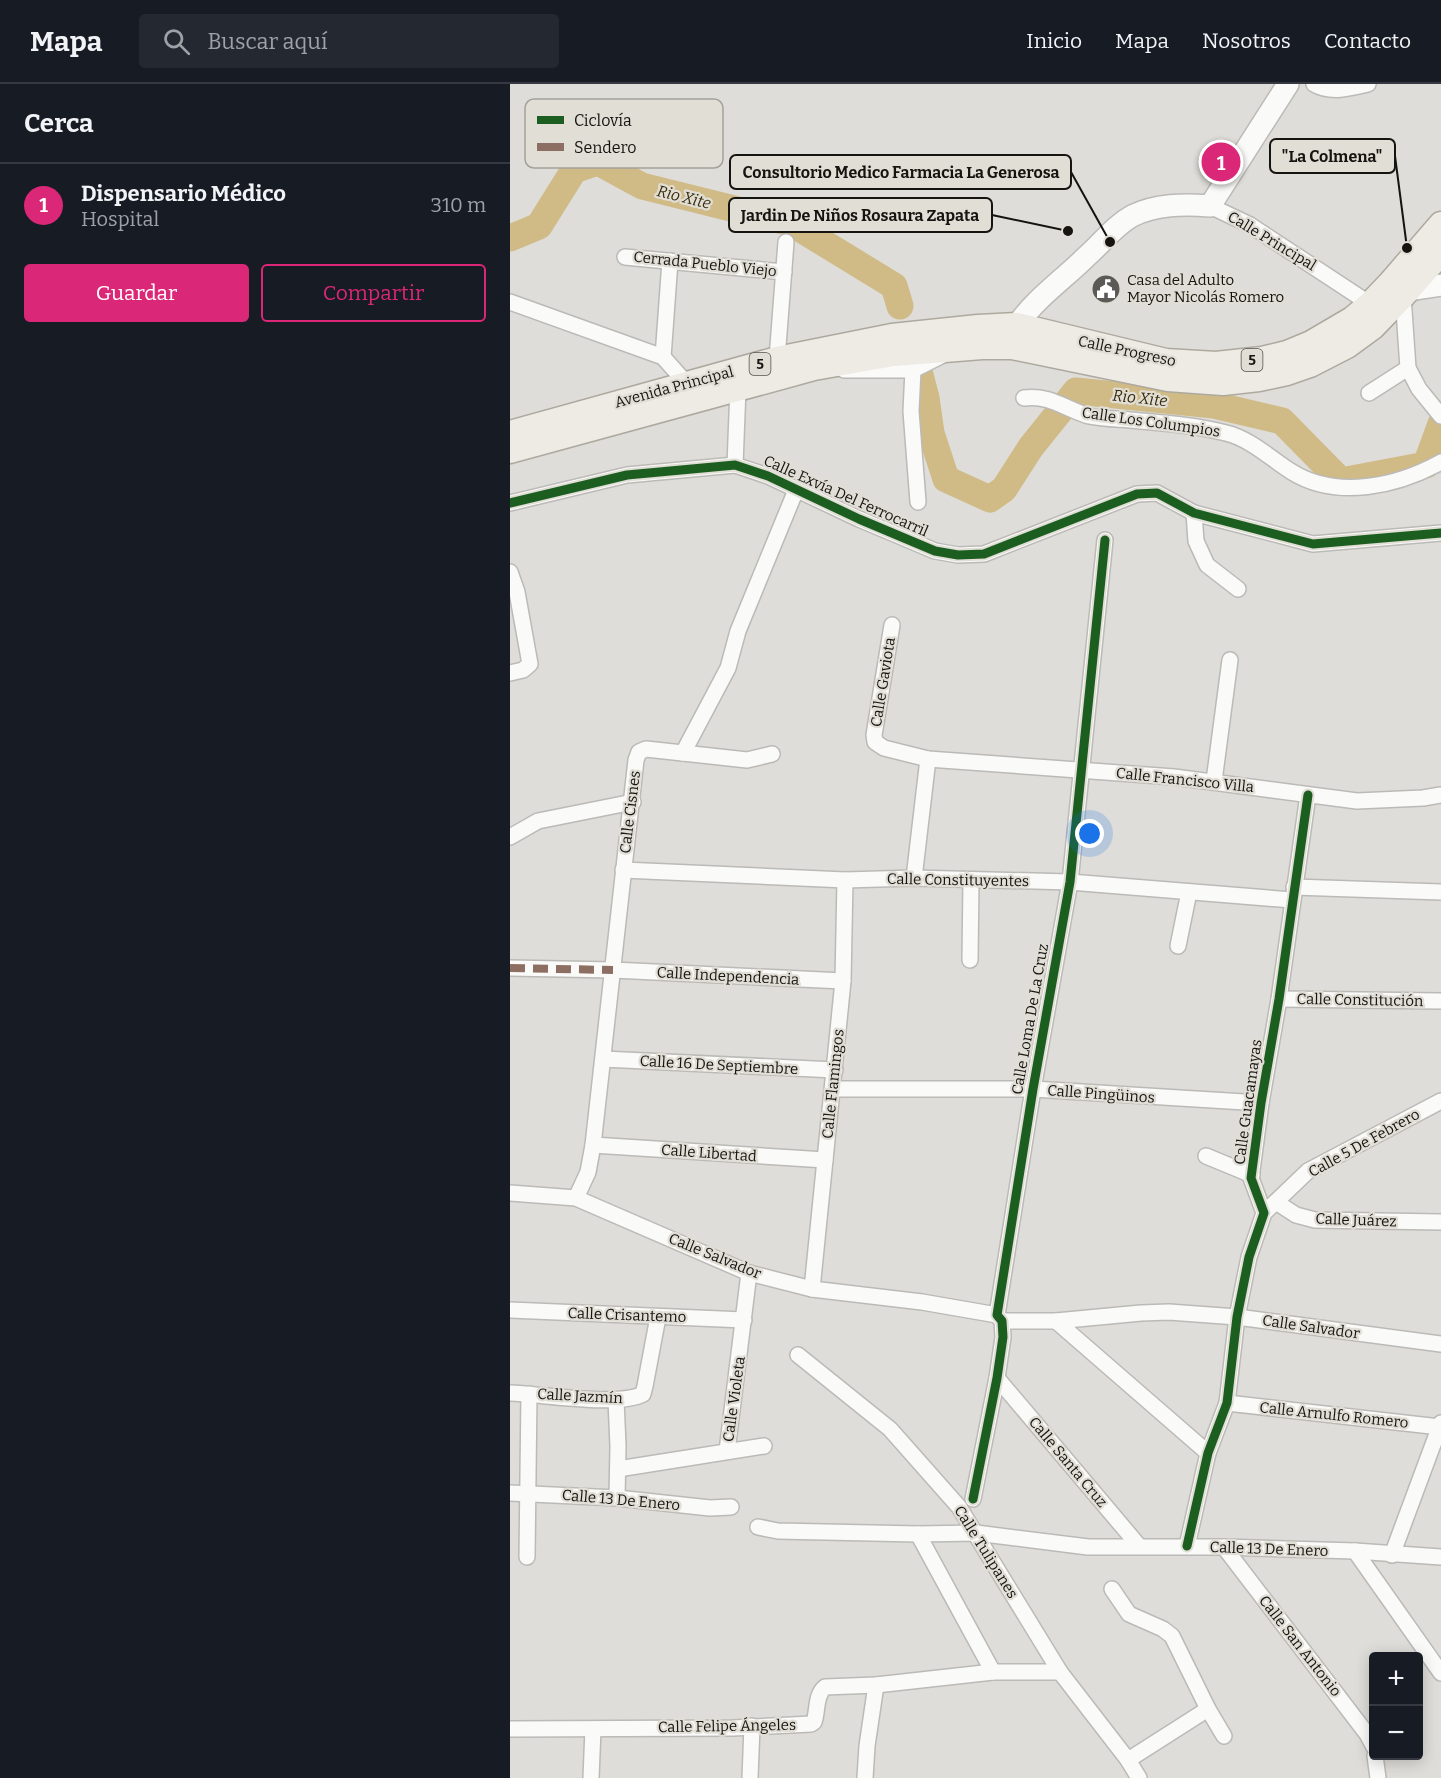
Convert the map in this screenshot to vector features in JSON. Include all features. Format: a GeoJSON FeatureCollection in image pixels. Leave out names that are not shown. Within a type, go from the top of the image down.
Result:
{"type":"FeatureCollection","features":[{"type":"Feature","properties":{"kind":"main road","name":"Calle Progreso"},"geometry":{"type":"LineString","coordinates":[[1014,336],[1166,361],[1216,364],[1262,359],[1311,343],[1336,329],[1370,304],[1441,224]]}},
{"type":"Feature","properties":{"kind":"main road","name":"Calle Progreso"},"geometry":{"type":"LineString","coordinates":[[1014,336],[1167,379],[1195,383],[1259,379],[1310,365],[1347,346],[1373,327],[1441,254]]}},
{"type":"Feature","properties":{"kind":"main road","name":"Avenida Principal"},"geometry":{"type":"LineString","coordinates":[[510,433],[777,359],[892,336],[978,327],[1014,336]]}},
{"type":"Feature","properties":{"kind":"main road","name":"Avenida Principal"},"geometry":{"type":"LineString","coordinates":[[510,451],[814,368],[894,354],[958,348],[1014,336]]}},
{"type":"Feature","properties":{"kind":"street"},"geometry":{"type":"LineString","coordinates":[[1210,206],[1288,84]]}},
{"type":"Feature","properties":{"kind":"street"},"geometry":{"type":"LineString","coordinates":[[1321,86],[1344,90],[1368,84]]}},
{"type":"Feature","properties":{"kind":"street","name":"Calle Principal"},"geometry":{"type":"LineString","coordinates":[[1014,336],[1046,293],[1114,230],[1131,217],[1158,207],[1210,206],[1250,225],[1370,304]]}},
{"type":"Feature","properties":{"kind":"street"},"geometry":{"type":"LineString","coordinates":[[777,359],[786,242]]}},
{"type":"Feature","properties":{"kind":"street","name":"Cerrada Pueblo Viejo"},"geometry":{"type":"LineString","coordinates":[[626,256],[784,272]]}},
{"type":"Feature","properties":{"kind":"street"},"geometry":{"type":"LineString","coordinates":[[663,357],[670,261]]}},
{"type":"Feature","properties":{"kind":"street"},"geometry":{"type":"LineString","coordinates":[[1441,285],[1406,293],[1408,368],[1419,389],[1441,416]]}},
{"type":"Feature","properties":{"kind":"street"},"geometry":{"type":"LineString","coordinates":[[510,302],[663,357],[687,384]]}},
{"type":"Feature","properties":{"kind":"street"},"geometry":{"type":"LineString","coordinates":[[814,368],[863,372],[913,370],[958,348]]}},
{"type":"Feature","properties":{"kind":"street"},"geometry":{"type":"LineString","coordinates":[[1368,393],[1408,368]]}},
{"type":"Feature","properties":{"kind":"street"},"geometry":{"type":"LineString","coordinates":[[913,370],[911,411],[918,502]]}},
{"type":"Feature","properties":{"kind":"street"},"geometry":{"type":"LineString","coordinates":[[735,465],[738,388]]}},
{"type":"Feature","properties":{"kind":"street","name":"Calle Los Columpios"},"geometry":{"type":"LineString","coordinates":[[1024,398],[1037,396],[1047,398],[1074,411],[1103,418],[1211,429],[1238,436],[1308,482],[1329,486],[1376,485],[1423,472],[1441,462]]}},
{"type":"Feature","properties":{"kind":"street","name":"Calle Exvía Del Ferrocarril"},"geometry":{"type":"LineString","coordinates":[[510,503],[627,475],[735,465],[768,477],[935,551],[958,555],[984,554],[1137,494],[1157,494],[1194,513],[1313,544],[1441,533]]}},
{"type":"Feature","properties":{"kind":"street"},"geometry":{"type":"LineString","coordinates":[[772,754],[747,760],[683,753],[728,668],[738,631],[796,490]]}},
{"type":"Feature","properties":{"kind":"street"},"geometry":{"type":"LineString","coordinates":[[1194,513],[1196,541],[1207,565],[1238,589]]}},
{"type":"Feature","properties":{"kind":"street","name":"Calle Loma De La Cruz"},"geometry":{"type":"LineString","coordinates":[[973,1499],[998,1378],[1003,1337],[999,1318],[1033,1089],[1070,882],[1105,540]]}},
{"type":"Feature","properties":{"kind":"street"},"geometry":{"type":"LineString","coordinates":[[510,572],[530,664],[523,670],[510,673]]}},
{"type":"Feature","properties":{"kind":"street","name":"Calle Gaviota"},"geometry":{"type":"LineString","coordinates":[[892,625],[874,735],[875,742],[884,748],[927,759]]}},
{"type":"Feature","properties":{"kind":"street"},"geometry":{"type":"LineString","coordinates":[[1214,781],[1230,660]]}},
{"type":"Feature","properties":{"kind":"street","name":"Calle Cisnes"},"geometry":{"type":"LineString","coordinates":[[576,1198],[588,1172],[593,1145],[636,760],[639,752],[646,749],[683,753]]}},
{"type":"Feature","properties":{"kind":"street"},"geometry":{"type":"LineString","coordinates":[[914,878],[927,759]]}},
{"type":"Feature","properties":{"kind":"street","name":"Calle Francisco Villa"},"geometry":{"type":"LineString","coordinates":[[927,759],[1214,781],[1357,801],[1441,795]]}},
{"type":"Feature","properties":{"kind":"street","name":"Calle Guacamayas"},"geometry":{"type":"LineString","coordinates":[[1264,1213],[1252,1175],[1308,795]]}},
{"type":"Feature","properties":{"kind":"street"},"geometry":{"type":"LineString","coordinates":[[510,837],[538,821],[633,802]]}},
{"type":"Feature","properties":{"kind":"street","name":"Calle Constituyentes"},"geometry":{"type":"LineString","coordinates":[[623,870],[845,880],[914,878],[1070,882],[1189,892],[1293,894],[1441,892]]}},
{"type":"Feature","properties":{"kind":"street","name":"Calle Flamingos"},"geometry":{"type":"LineString","coordinates":[[812,1289],[843,981],[845,880]]}},
{"type":"Feature","properties":{"kind":"street"},"geometry":{"type":"LineString","coordinates":[[970,960],[971,880]]}},
{"type":"Feature","properties":{"kind":"street"},"geometry":{"type":"LineString","coordinates":[[1178,946],[1189,892]]}},
{"type":"Feature","properties":{"kind":"street","name":"Calle Independencia"},"geometry":{"type":"LineString","coordinates":[[510,968],[613,970],[843,981]]}},
{"type":"Feature","properties":{"kind":"street","name":"Calle Constitución"},"geometry":{"type":"LineString","coordinates":[[1279,999],[1441,1001]]}},
{"type":"Feature","properties":{"kind":"street","name":"Calle 16 De Septiembre"},"geometry":{"type":"LineString","coordinates":[[603,1059],[835,1070]]}},
{"type":"Feature","properties":{"kind":"street","name":"Calle Pingüinos"},"geometry":{"type":"LineString","coordinates":[[833,1089],[1033,1089],[1261,1103]]}},
{"type":"Feature","properties":{"kind":"street","name":"Calle 5 De Febrero"},"geometry":{"type":"LineString","coordinates":[[1264,1213],[1308,1171],[1441,1101]]}},
{"type":"Feature","properties":{"kind":"street","name":"Calle Libertad"},"geometry":{"type":"LineString","coordinates":[[593,1145],[825,1160]]}},
{"type":"Feature","properties":{"kind":"street"},"geometry":{"type":"LineString","coordinates":[[1206,1156],[1252,1175]]}},
{"type":"Feature","properties":{"kind":"street","name":"Calle Salvador"},"geometry":{"type":"LineString","coordinates":[[510,1193],[576,1198],[749,1273],[812,1289],[922,1302],[999,1318],[1056,1321],[1150,1312],[1237,1317],[1441,1344]]}},
{"type":"Feature","properties":{"kind":"street","name":"Calle Juárez"},"geometry":{"type":"LineString","coordinates":[[1276,1202],[1296,1215],[1315,1220],[1441,1222]]}},
{"type":"Feature","properties":{"kind":"street"},"geometry":{"type":"LineString","coordinates":[[1187,1546],[1208,1454],[1227,1403],[1237,1317],[1249,1257],[1264,1213]]}},
{"type":"Feature","properties":{"kind":"street","name":"Calle Violeta"},"geometry":{"type":"LineString","coordinates":[[618,1469],[727,1451],[749,1273]]}},
{"type":"Feature","properties":{"kind":"street","name":"Calle Crisantemo"},"geometry":{"type":"LineString","coordinates":[[510,1310],[744,1320]]}},
{"type":"Feature","properties":{"kind":"street","name":"Calle Jazmín"},"geometry":{"type":"LineString","coordinates":[[510,1393],[616,1400],[635,1398],[643,1394],[658,1317]]}},
{"type":"Feature","properties":{"kind":"street"},"geometry":{"type":"LineString","coordinates":[[1056,1321],[1208,1454]]}},
{"type":"Feature","properties":{"kind":"street","name":"Calle Tulipanes"},"geometry":{"type":"LineString","coordinates":[[798,1355],[890,1429],[959,1507],[1060,1672],[1128,1760],[1139,1778]]}},
{"type":"Feature","properties":{"kind":"street","name":"Calle Santa Cruz"},"geometry":{"type":"LineString","coordinates":[[998,1378],[1139,1546]]}},
{"type":"Feature","properties":{"kind":"street"},"geometry":{"type":"LineString","coordinates":[[527,1557],[529,1394]]}},
{"type":"Feature","properties":{"kind":"street"},"geometry":{"type":"LineString","coordinates":[[616,1400],[617,1498]]}},
{"type":"Feature","properties":{"kind":"street","name":"Calle Arnulfo Romero"},"geometry":{"type":"LineString","coordinates":[[1227,1403],[1440,1425]]}},
{"type":"Feature","properties":{"kind":"street"},"geometry":{"type":"LineString","coordinates":[[1392,1555],[1437,1447],[1440,1425]]}},
{"type":"Feature","properties":{"kind":"street"},"geometry":{"type":"LineString","coordinates":[[727,1451],[764,1446]]}},
{"type":"Feature","properties":{"kind":"street","name":"Calle 13 De Enero"},"geometry":{"type":"LineString","coordinates":[[510,1492],[617,1498],[710,1508],[731,1507]]}},
{"type":"Feature","properties":{"kind":"street","name":"Calle 13 De Enero"},"geometry":{"type":"LineString","coordinates":[[759,1527],[778,1531],[976,1533],[1088,1547],[1224,1547],[1355,1551],[1441,1557]]}},
{"type":"Feature","properties":{"kind":"street"},"geometry":{"type":"LineString","coordinates":[[918,1534],[993,1672]]}},
{"type":"Feature","properties":{"kind":"street","name":"Calle San Antonio"},"geometry":{"type":"LineString","coordinates":[[1224,1547],[1369,1738]]}},
{"type":"Feature","properties":{"kind":"street"},"geometry":{"type":"LineString","coordinates":[[1355,1551],[1441,1673]]}},
{"type":"Feature","properties":{"kind":"street"},"geometry":{"type":"LineString","coordinates":[[1113,1589],[1129,1614],[1163,1629],[1172,1636],[1224,1736]]}},
{"type":"Feature","properties":{"kind":"street","name":"Calle Felipe Ángeles"},"geometry":{"type":"LineString","coordinates":[[510,1729],[811,1724],[816,1718],[821,1689],[825,1687],[876,1685],[993,1672],[1060,1672]]}},
{"type":"Feature","properties":{"kind":"street"},"geometry":{"type":"LineString","coordinates":[[865,1778],[876,1685]]}},
{"type":"Feature","properties":{"kind":"street"},"geometry":{"type":"LineString","coordinates":[[1128,1760],[1208,1708]]}},
{"type":"Feature","properties":{"kind":"street"},"geometry":{"type":"LineString","coordinates":[[750,1778],[752,1726]]}},
{"type":"Feature","properties":{"kind":"street"},"geometry":{"type":"LineString","coordinates":[[591,1778],[593,1729]]}},
{"type":"Feature","properties":{"kind":"street"},"geometry":{"type":"LineString","coordinates":[[1376,1760],[1378,1778]]}},
{"type":"Feature","properties":{"kind":"waterway","name":"Rio Xite"},"geometry":{"type":"LineString","coordinates":[[510,238],[539,226],[574,170],[580,168]]}},
{"type":"Feature","properties":{"kind":"waterway","name":"Rio Xite"},"geometry":{"type":"LineString","coordinates":[[609,168],[642,186],[791,223],[894,286],[900,306]]}},
{"type":"Feature","properties":{"kind":"waterway","name":"Rio Xite"},"geometry":{"type":"LineString","coordinates":[[920,375],[931,433],[946,479],[990,499],[1004,489],[1031,447],[1076,391],[1214,405],[1282,421],[1341,481],[1426,465],[1441,424]]}},
{"type":"Feature","properties":{"kind":"marked path"},"geometry":{"type":"LineString","coordinates":[[510,968],[613,970]]}},
{"type":"Feature","properties":{"kind":"cycle path"},"geometry":{"type":"LineString","coordinates":[[510,503],[627,475],[735,465],[768,476],[859,519],[935,551],[958,555],[984,554],[1137,494],[1157,493],[1194,513],[1313,544],[1441,533]]}},
{"type":"Feature","properties":{"kind":"cycle path"},"geometry":{"type":"LineString","coordinates":[[973,1499],[997,1378],[1003,1337],[1002,1321],[997,1315],[1033,1089],[1070,882],[1105,540]]}},
{"type":"Feature","properties":{"kind":"cycle path"},"geometry":{"type":"LineString","coordinates":[[1187,1546],[1208,1453],[1227,1403],[1237,1317],[1249,1257],[1264,1213],[1251,1178],[1308,795]]}},
{"type":"Feature","properties":{"kind":"place","name":"Dispensario Médico"},"geometry":{"type":"Point","coordinates":[1221,162]}},
{"type":"Feature","properties":{"kind":"place","name":"Jardin De Niños Rosaura Zapata"},"geometry":{"type":"Point","coordinates":[1068,231]}},
{"type":"Feature","properties":{"kind":"place","name":"Consultorio Medico Farmacia La Generosa"},"geometry":{"type":"Point","coordinates":[1110,242]}},
{"type":"Feature","properties":{"kind":"place","name":"\"La Colmena\""},"geometry":{"type":"Point","coordinates":[1407,248]}},
{"type":"Feature","properties":{"kind":"place","name":"Casa del Adulto Mayor Nicolás Romero"},"geometry":{"type":"Point","coordinates":[1106,289]}}]}
